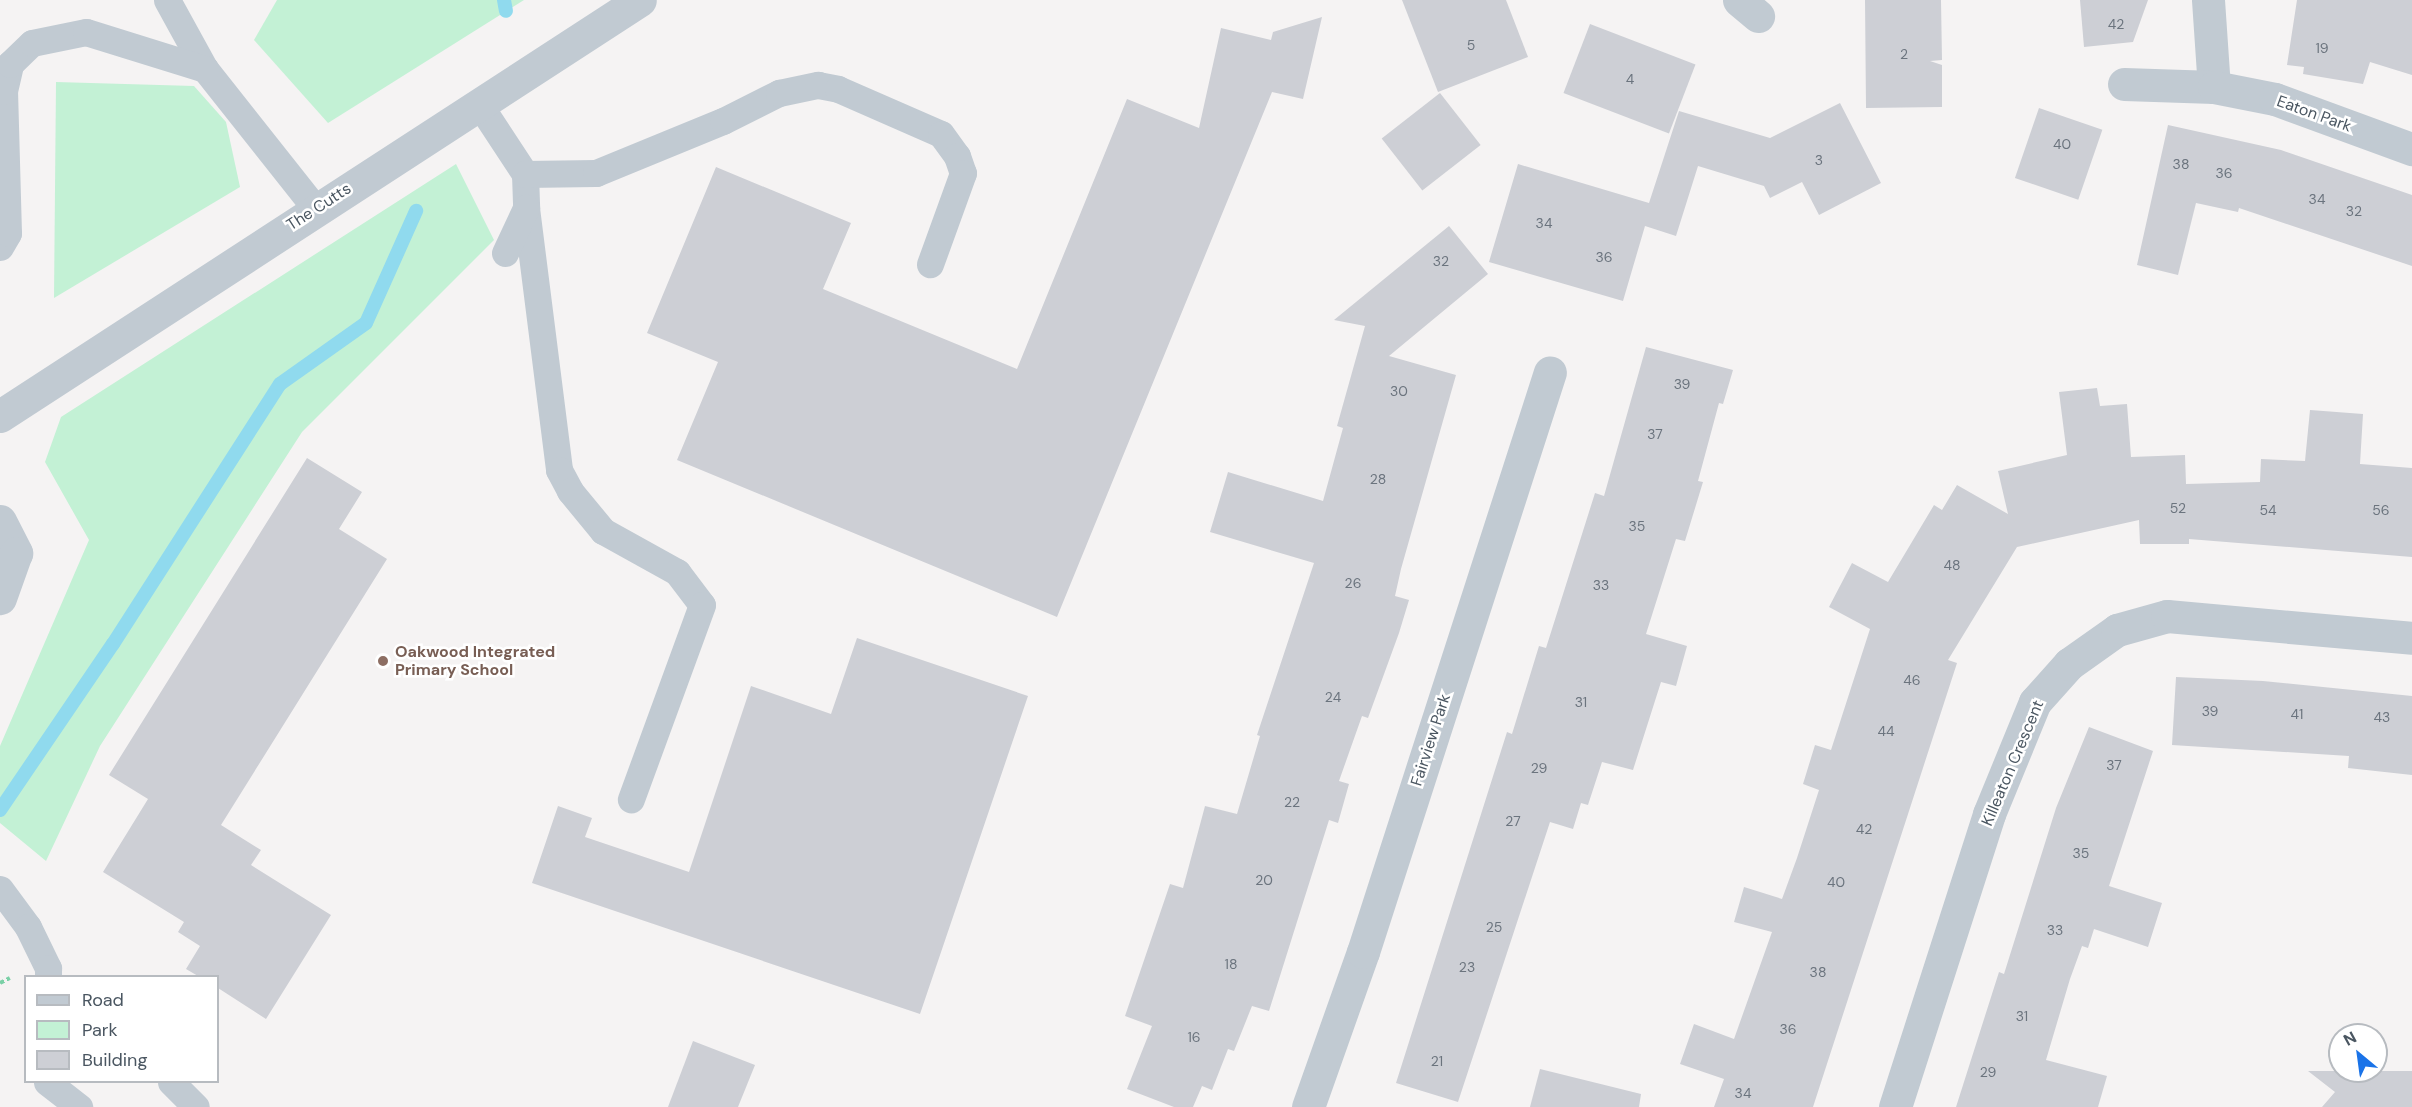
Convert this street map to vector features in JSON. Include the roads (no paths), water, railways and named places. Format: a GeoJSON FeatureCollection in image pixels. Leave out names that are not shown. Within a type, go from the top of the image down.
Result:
{"type":"FeatureCollection","features":[{"type":"Feature","properties":{"kind":"street","name":"The Cutts"},"geometry":{"type":"LineString","coordinates":[[0,416],[640,0]]}},
{"type":"Feature","properties":{"kind":"street"},"geometry":{"type":"LineString","coordinates":[[2208,0],[2214,87]]}},
{"type":"Feature","properties":{"kind":"street","name":"Eaton Park"},"geometry":{"type":"LineString","coordinates":[[2124,84],[2214,87],[2275,99],[2412,149]]}},
{"type":"Feature","properties":{"kind":"street","name":"Fairview Park"},"geometry":{"type":"LineString","coordinates":[[1308,1107],[1363,952],[1550,372]]}},
{"type":"Feature","properties":{"kind":"street"},"geometry":{"type":"LineString","coordinates":[[0,521],[16,553],[0,598]]}},
{"type":"Feature","properties":{"kind":"street","name":"Killeaton Crescent"},"geometry":{"type":"LineString","coordinates":[[1895,1107],[1989,814],[2035,702],[2069,664],[2116,630],[2167,616],[2412,638]]}},
{"type":"Feature","properties":{"kind":"lane"},"geometry":{"type":"LineString","coordinates":[[167,0],[205,69],[316,209]]}},
{"type":"Feature","properties":{"kind":"lane"},"geometry":{"type":"LineString","coordinates":[[0,247],[8,233],[5,54],[32,43],[86,32],[205,69]]}},
{"type":"Feature","properties":{"kind":"lane"},"geometry":{"type":"LineString","coordinates":[[525,174],[596,173],[723,121],[779,93],[818,85],[838,89],[941,134],[957,156],[963,173],[930,264]]}},
{"type":"Feature","properties":{"kind":"lane"},"geometry":{"type":"LineString","coordinates":[[479,104],[525,174],[526,208],[559,470],[570,491],[603,531],[677,572],[702,605],[631,799]]}},
{"type":"Feature","properties":{"kind":"lane"},"geometry":{"type":"LineString","coordinates":[[505,253],[526,208]]}},
{"type":"Feature","properties":{"kind":"lane"},"geometry":{"type":"LineString","coordinates":[[0,889],[28,927],[52,974]]}},
{"type":"Feature","properties":{"kind":"lane"},"geometry":{"type":"LineString","coordinates":[[48,1083],[79,1107]]}},
{"type":"Feature","properties":{"kind":"lane"},"geometry":{"type":"LineString","coordinates":[[172,1083],[196,1107]]}},
{"type":"Feature","properties":{"kind":"waterway"},"geometry":{"type":"LineString","coordinates":[[504,0],[506,11]]}},
{"type":"Feature","properties":{"kind":"waterway"},"geometry":{"type":"LineString","coordinates":[[0,810],[113,644],[280,384],[366,323],[416,211]]}},
{"type":"Feature","properties":{"kind":"place","name":"Oakwood Integrated Primary School"},"geometry":{"type":"Point","coordinates":[383,661]}}]}
